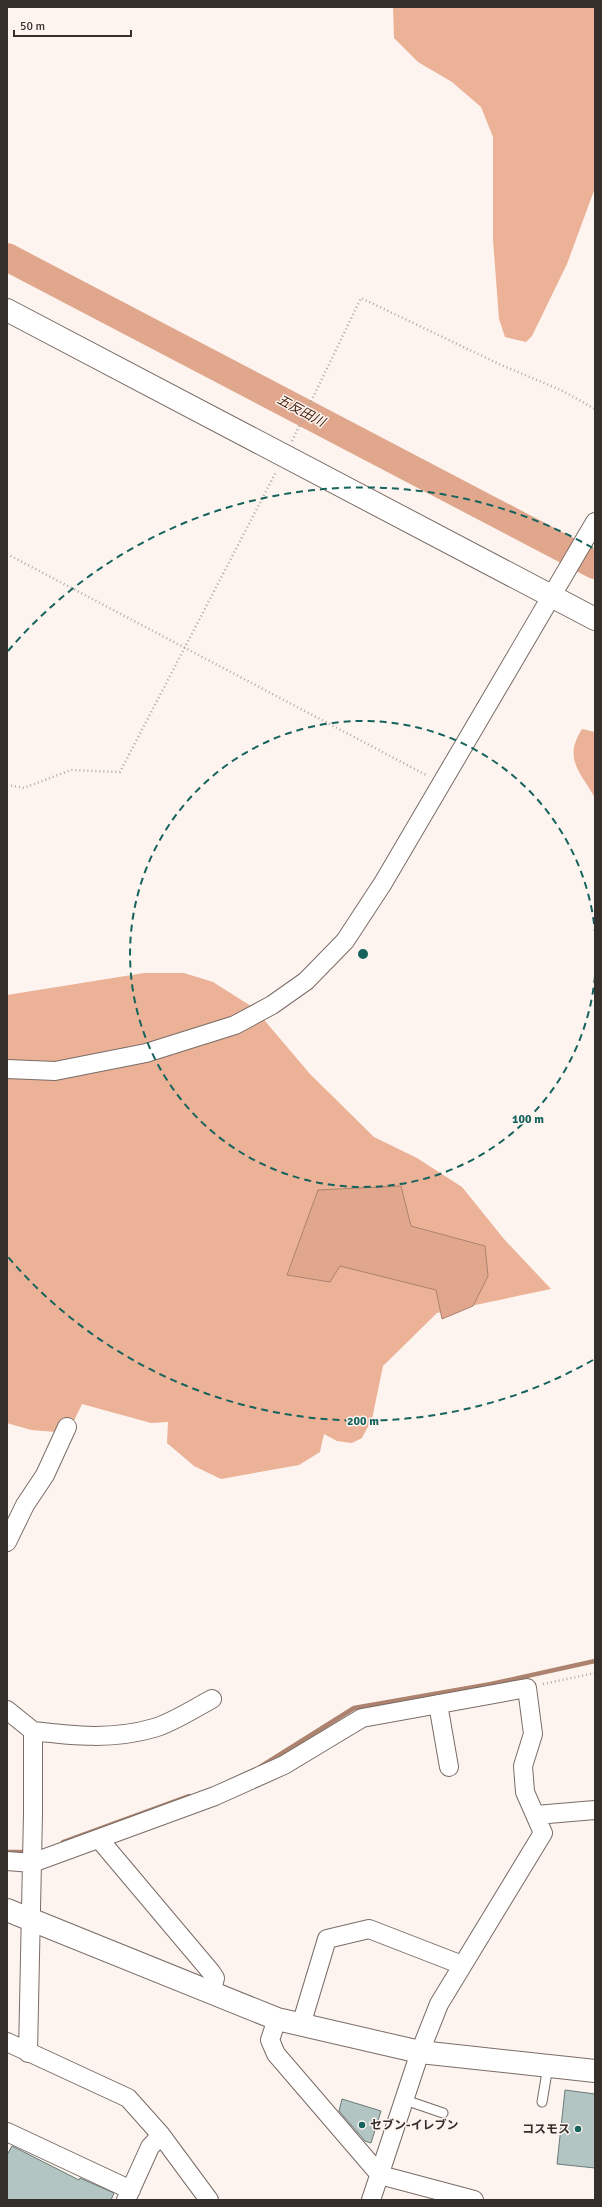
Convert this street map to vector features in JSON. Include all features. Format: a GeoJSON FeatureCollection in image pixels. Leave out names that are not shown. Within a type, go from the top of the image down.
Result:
{"type":"FeatureCollection","features":[{"type":"Feature","properties":{"kind":"street"},"geometry":{"type":"LineString","coordinates":[[7,310],[595,619]]}},
{"type":"Feature","properties":{"kind":"street"},"geometry":{"type":"LineString","coordinates":[[7,1069],[55,1071],[146,1053],[235,1025],[272,1006],[306,981],[345,941],[383,883],[595,522]]}},
{"type":"Feature","properties":{"kind":"street"},"geometry":{"type":"LineString","coordinates":[[7,1542],[25,1505],[45,1475],[66,1427]]}},
{"type":"Feature","properties":{"kind":"street"},"geometry":{"type":"LineString","coordinates":[[7,1861],[99,1839],[215,1796],[284,1765],[362,1718],[527,1688],[533,1734],[524,1766],[525,1792],[543,1833],[439,2004],[420,2052],[371,2200]]}},
{"type":"Feature","properties":{"kind":"street"},"geometry":{"type":"LineString","coordinates":[[7,1710],[33,1731],[84,1737],[123,1734],[155,1728],[212,1699]]}},
{"type":"Feature","properties":{"kind":"street"},"geometry":{"type":"LineString","coordinates":[[438,1704],[449,1767]]}},
{"type":"Feature","properties":{"kind":"street"},"geometry":{"type":"LineString","coordinates":[[28,2053],[33,1731]]}},
{"type":"Feature","properties":{"kind":"street"},"geometry":{"type":"LineString","coordinates":[[536,1815],[595,1810]]}},
{"type":"Feature","properties":{"kind":"street"},"geometry":{"type":"LineString","coordinates":[[99,1839],[211,1972],[215,1978],[211,1994]]}},
{"type":"Feature","properties":{"kind":"street"},"geometry":{"type":"LineString","coordinates":[[7,1910],[211,1994],[277,2019],[420,2052],[595,2071]]}},
{"type":"Feature","properties":{"kind":"street"},"geometry":{"type":"LineString","coordinates":[[301,2025],[327,1939],[369,1929],[462,1965]]}},
{"type":"Feature","properties":{"kind":"street"},"geometry":{"type":"LineString","coordinates":[[277,2019],[270,2040],[276,2054],[380,2175],[474,2200]]}},
{"type":"Feature","properties":{"kind":"street"},"geometry":{"type":"LineString","coordinates":[[7,2042],[128,2098],[162,2135],[209,2200]]}},
{"type":"Feature","properties":{"kind":"street"},"geometry":{"type":"LineString","coordinates":[[7,2132],[129,2195],[150,2147],[162,2135]]}},
{"type":"Feature","properties":{"kind":"lane"},"geometry":{"type":"LineString","coordinates":[[542,2102],[548,2066]]}},
{"type":"Feature","properties":{"kind":"lane"},"geometry":{"type":"LineString","coordinates":[[405,2100],[443,2113]]}},
{"type":"Feature","properties":{"kind":"path"},"geometry":{"type":"LineString","coordinates":[[7,785],[24,788],[71,770],[120,772],[285,456],[361,298],[499,364],[563,391],[595,409]]}},
{"type":"Feature","properties":{"kind":"path"},"geometry":{"type":"LineString","coordinates":[[7,554],[442,784]]}},
{"type":"Feature","properties":{"kind":"path"},"geometry":{"type":"LineString","coordinates":[[527,1688],[595,1673]]}},
{"type":"Feature","properties":{"kind":"shaded area"},"geometry":{"type":"Polygon","coordinates":[[[393,7],[595,7],[595,188],[567,264],[532,336],[526,342],[505,337],[499,319],[493,240],[493,137],[481,107],[452,82],[418,62],[394,38],[393,7]]]}},
{"type":"Feature","properties":{"kind":"shaded area"},"geometry":{"type":"Polygon","coordinates":[[[582,729],[595,732],[595,798],[579,772],[574,757],[576,739],[582,729]]]}},
{"type":"Feature","properties":{"kind":"shaded area"},"geometry":{"type":"Polygon","coordinates":[[[144,973],[184,973],[213,982],[254,1008],[310,1074],[374,1137],[417,1158],[462,1187],[504,1239],[551,1289],[437,1313],[383,1366],[372,1419],[362,1438],[352,1443],[337,1441],[324,1434],[320,1452],[299,1465],[221,1479],[194,1466],[167,1443],[168,1422],[151,1423],[82,1404],[68,1433],[31,1430],[7,1423],[7,995],[144,973]]]}},
{"type":"Feature","properties":{"kind":"shaded area"},"geometry":{"type":"Polygon","coordinates":[[[401,1186],[411,1226],[485,1246],[488,1276],[473,1306],[442,1319],[436,1290],[340,1266],[330,1282],[287,1275],[318,1190],[401,1186]]]}},
{"type":"Feature","properties":{"kind":"building","name":"コスモス"},"geometry":{"type":"Polygon","coordinates":[[[565,2090],[595,2094],[595,2168],[557,2164],[565,2090]]]}},
{"type":"Feature","properties":{"kind":"building","name":"セブン-イレブン"},"geometry":{"type":"Polygon","coordinates":[[[342,2099],[381,2111],[371,2143],[365,2141],[339,2111],[342,2099]]]}},
{"type":"Feature","properties":{"kind":"building"},"geometry":{"type":"Polygon","coordinates":[[[12,2146],[79,2180],[80,2178],[114,2193],[111,2200],[7,2200],[7,2155],[12,2146]]]}},
{"type":"Feature","properties":{"kind":"waterway","name":"五反田川"},"geometry":{"type":"LineString","coordinates":[[7,257],[595,565]]}},
{"type":"Feature","properties":{"kind":"waterway"},"geometry":{"type":"LineString","coordinates":[[260,1767],[354,1708],[491,1684],[595,1661]]}},
{"type":"Feature","properties":{"kind":"waterway"},"geometry":{"type":"LineString","coordinates":[[63,1842],[189,1796]]}},
{"type":"Feature","properties":{"kind":"waterway"},"geometry":{"type":"LineString","coordinates":[[7,1852],[29,1852]]}},
{"type":"Feature","properties":{"kind":"place","name":"セブン-イレブン"},"geometry":{"type":"Point","coordinates":[362,2125]}},
{"type":"Feature","properties":{"kind":"place","name":"コスモス"},"geometry":{"type":"Point","coordinates":[578,2129]}}]}
